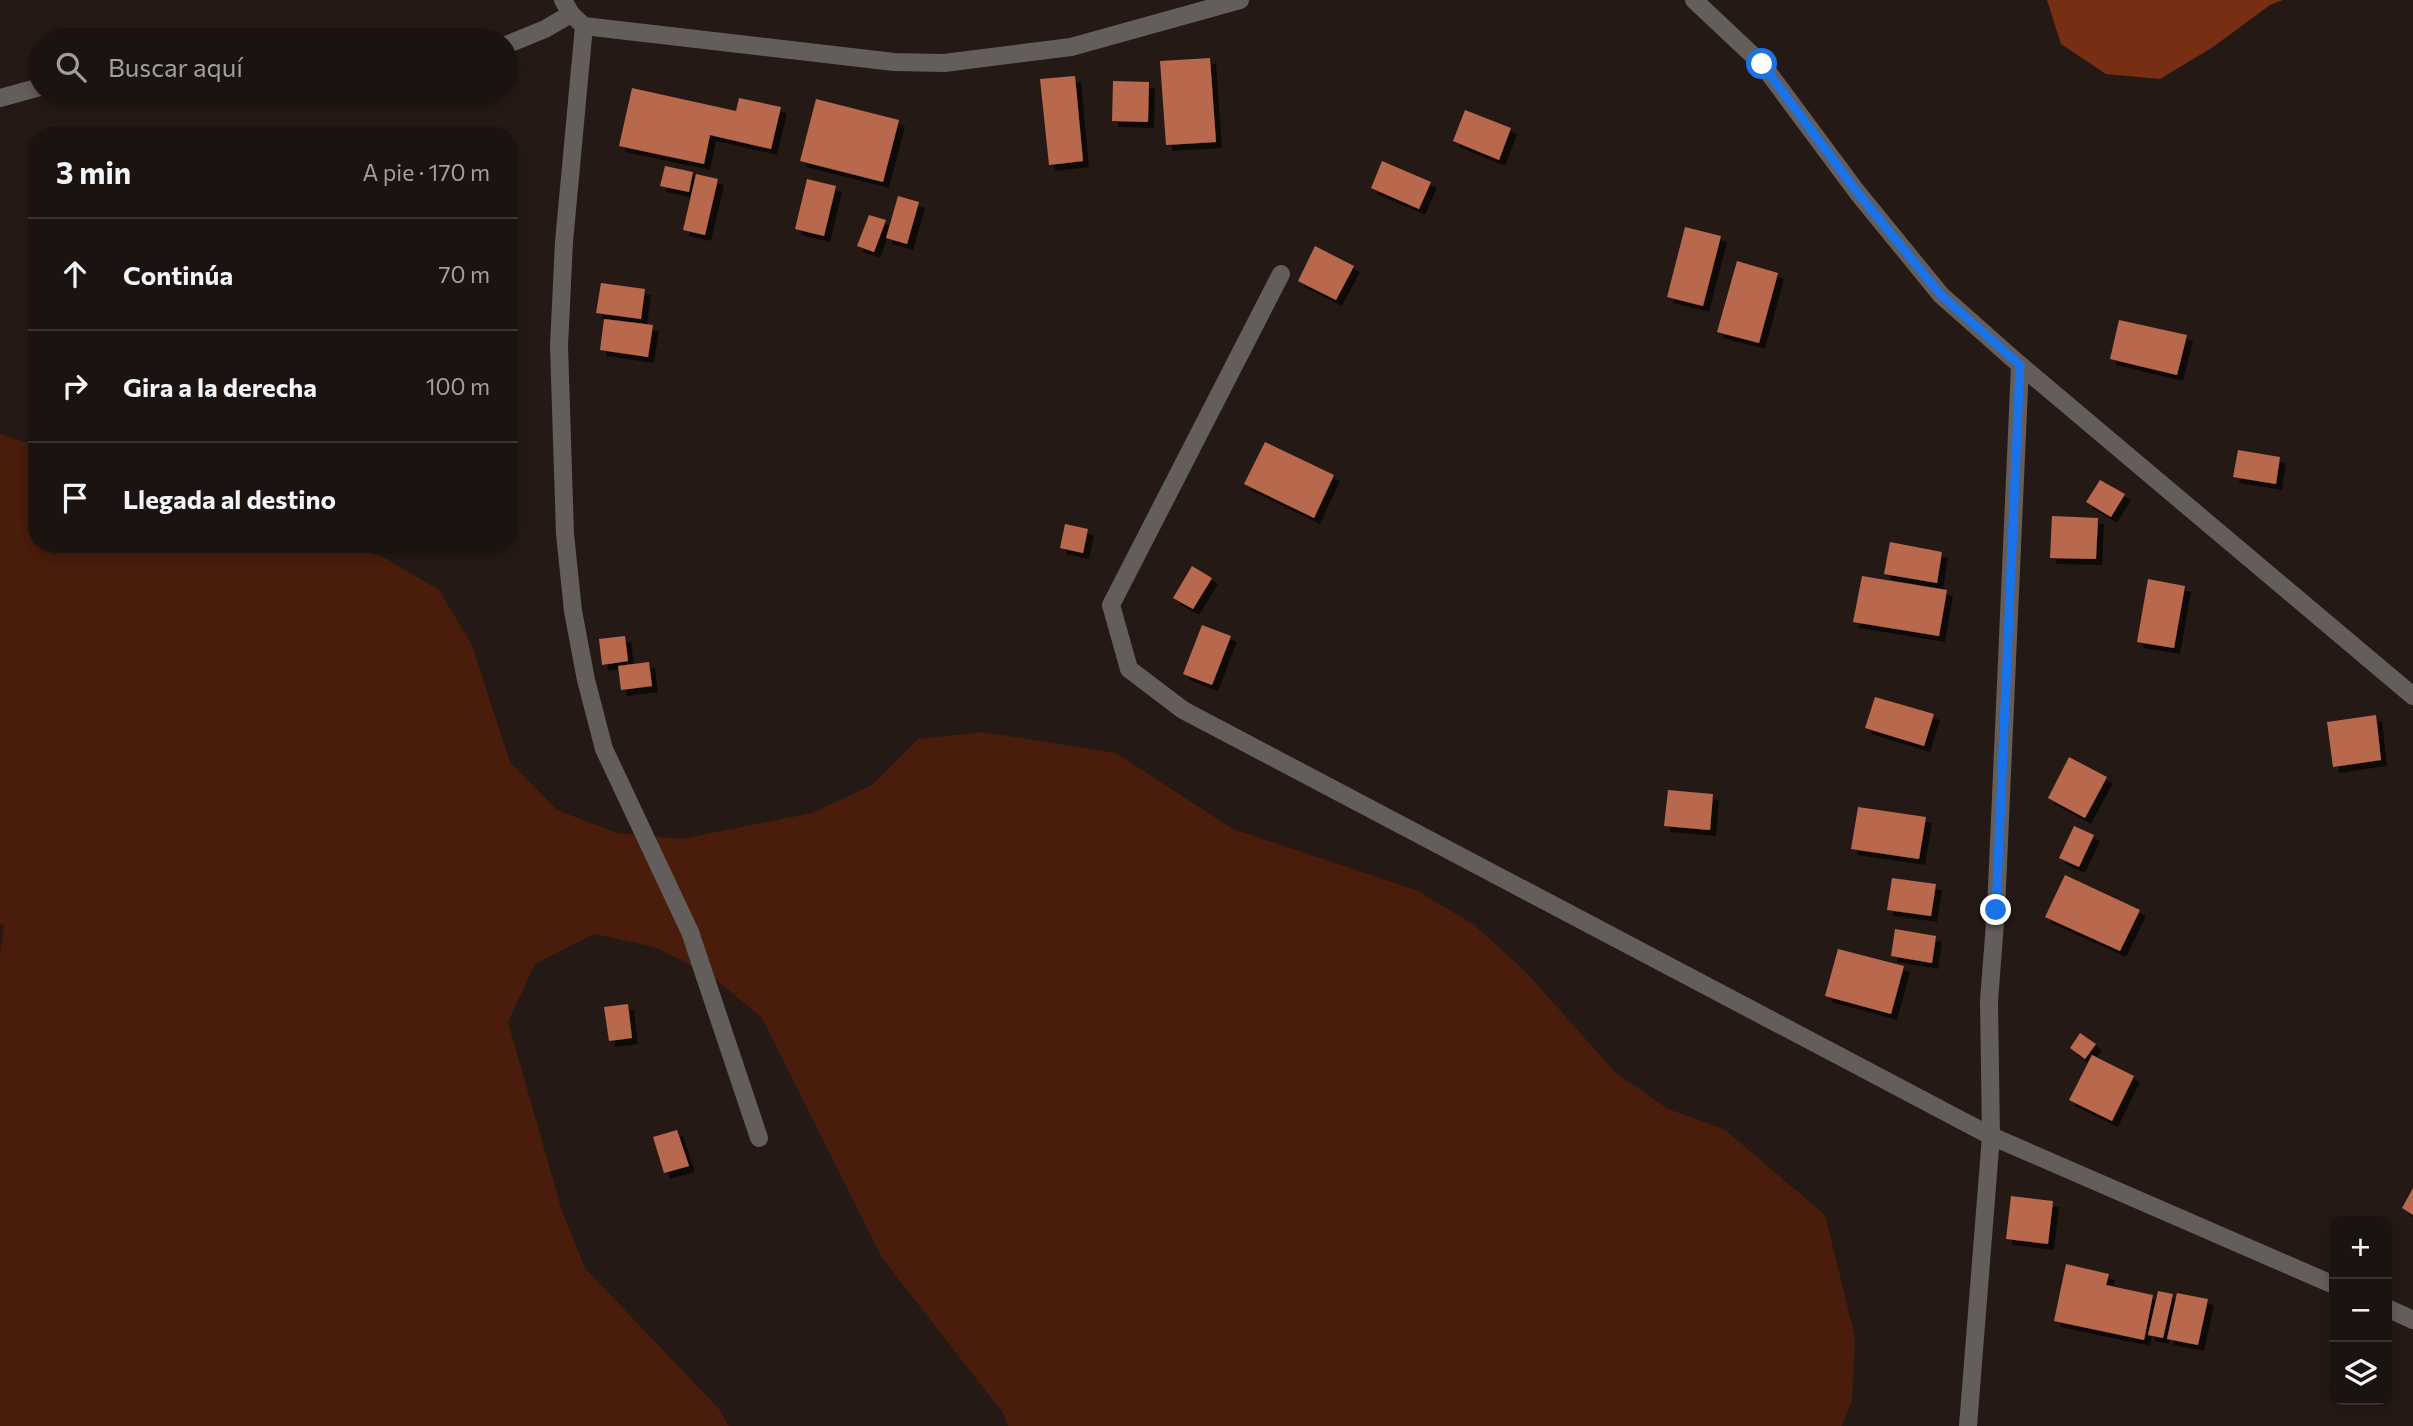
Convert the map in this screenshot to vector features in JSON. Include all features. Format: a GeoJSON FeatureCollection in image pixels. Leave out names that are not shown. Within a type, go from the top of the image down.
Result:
{"type":"FeatureCollection","features":[{"type":"Feature","properties":{"kind":"street"},"geometry":{"type":"LineString","coordinates":[[518,40],[573,13],[894,62],[944,63],[1071,47],[1240,0]]}},
{"type":"Feature","properties":{"kind":"street"},"geometry":{"type":"LineString","coordinates":[[1693,0],[1762,64],[1857,192],[1941,295],[2020,365],[2413,696]]}},
{"type":"Feature","properties":{"kind":"street"},"geometry":{"type":"LineString","coordinates":[[573,13],[559,346],[565,534],[573,611],[586,680],[604,749],[690,932],[759,1138]]}},
{"type":"Feature","properties":{"kind":"street"},"geometry":{"type":"LineString","coordinates":[[0,98],[28,91]]}},
{"type":"Feature","properties":{"kind":"street"},"geometry":{"type":"LineString","coordinates":[[1281,274],[1111,605],[1129,669],[1183,710],[1992,1136],[2329,1283]]}},
{"type":"Feature","properties":{"kind":"street"},"geometry":{"type":"LineString","coordinates":[[1968,1426],[1992,1136],[1989,1000],[2020,365]]}},
{"type":"Feature","properties":{"kind":"street"},"geometry":{"type":"LineString","coordinates":[[2392,1310],[2413,1320]]}},
{"type":"Feature","properties":{"kind":"shaded area"},"geometry":{"type":"Polygon","coordinates":[[[2047,0],[2283,0],[2270,5],[2213,47],[2160,79],[2106,74],[2061,44],[2047,0]]]}},
{"type":"Feature","properties":{"kind":"shaded area"},"geometry":{"type":"Polygon","coordinates":[[[0,434],[28,443],[28,553],[368,553],[383,557],[439,590],[472,645],[510,762],[557,810],[617,833],[682,839],[812,813],[872,785],[918,739],[983,732],[1116,753],[1233,829],[1416,890],[1473,924],[1525,971],[1615,1072],[1668,1109],[1724,1129],[1825,1215],[1855,1337],[1852,1401],[1842,1426],[1008,1426],[1003,1413],[882,1258],[762,1018],[713,977],[655,947],[594,934],[535,964],[508,1022],[562,1211],[585,1268],[719,1409],[729,1426],[0,1426],[0,954],[4,926],[0,924],[0,434]]]}},
{"type":"Feature","properties":{"kind":"building"},"geometry":{"type":"Polygon","coordinates":[[[1210,58],[1216,142],[1166,145],[1160,61],[1210,58]]]}},
{"type":"Feature","properties":{"kind":"building"},"geometry":{"type":"Polygon","coordinates":[[[1075,76],[1083,161],[1049,165],[1040,79],[1075,76]]]}},
{"type":"Feature","properties":{"kind":"building"},"geometry":{"type":"Polygon","coordinates":[[[1113,81],[1149,82],[1148,122],[1112,121],[1113,81]]]}},
{"type":"Feature","properties":{"kind":"building"},"geometry":{"type":"Polygon","coordinates":[[[632,88],[736,111],[739,98],[781,107],[771,149],[710,135],[704,164],[619,146],[632,88]]]}},
{"type":"Feature","properties":{"kind":"building"},"geometry":{"type":"Polygon","coordinates":[[[816,99],[899,120],[883,182],[800,161],[816,99]]]}},
{"type":"Feature","properties":{"kind":"building"},"geometry":{"type":"Polygon","coordinates":[[[1465,110],[1511,128],[1499,160],[1453,141],[1465,110]]]}},
{"type":"Feature","properties":{"kind":"building"},"geometry":{"type":"Polygon","coordinates":[[[1382,161],[1431,182],[1419,209],[1371,188],[1382,161]]]}},
{"type":"Feature","properties":{"kind":"building"},"geometry":{"type":"Polygon","coordinates":[[[665,166],[693,172],[689,192],[660,186],[665,166]]]}},
{"type":"Feature","properties":{"kind":"building"},"geometry":{"type":"Polygon","coordinates":[[[696,174],[718,179],[705,235],[683,230],[696,174]]]}},
{"type":"Feature","properties":{"kind":"building"},"geometry":{"type":"Polygon","coordinates":[[[807,179],[836,186],[824,236],[795,229],[807,179]]]}},
{"type":"Feature","properties":{"kind":"building"},"geometry":{"type":"Polygon","coordinates":[[[898,196],[919,202],[907,244],[886,238],[898,196]]]}},
{"type":"Feature","properties":{"kind":"building"},"geometry":{"type":"Polygon","coordinates":[[[869,215],[886,220],[874,252],[857,246],[869,215]]]}},
{"type":"Feature","properties":{"kind":"building"},"geometry":{"type":"Polygon","coordinates":[[[1685,227],[1721,236],[1703,306],[1667,297],[1685,227]]]}},
{"type":"Feature","properties":{"kind":"building"},"geometry":{"type":"Polygon","coordinates":[[[1315,246],[1354,266],[1336,300],[1298,281],[1315,246]]]}},
{"type":"Feature","properties":{"kind":"building"},"geometry":{"type":"Polygon","coordinates":[[[1737,261],[1778,273],[1759,343],[1717,332],[1737,261]]]}},
{"type":"Feature","properties":{"kind":"building"},"geometry":{"type":"Polygon","coordinates":[[[601,283],[645,289],[641,319],[596,313],[601,283]]]}},
{"type":"Feature","properties":{"kind":"building"},"geometry":{"type":"Polygon","coordinates":[[[604,319],[653,325],[648,357],[600,350],[604,319]]]}},
{"type":"Feature","properties":{"kind":"building"},"geometry":{"type":"Polygon","coordinates":[[[2119,320],[2187,335],[2177,375],[2110,359],[2119,320]]]}},
{"type":"Feature","properties":{"kind":"building"},"geometry":{"type":"Polygon","coordinates":[[[1265,442],[1334,475],[1314,518],[1244,484],[1265,442]]]}},
{"type":"Feature","properties":{"kind":"building"},"geometry":{"type":"Polygon","coordinates":[[[2238,450],[2280,457],[2276,484],[2233,477],[2238,450]]]}},
{"type":"Feature","properties":{"kind":"building"},"geometry":{"type":"Polygon","coordinates":[[[2100,480],[2125,494],[2111,517],[2086,502],[2100,480]]]}},
{"type":"Feature","properties":{"kind":"building"},"geometry":{"type":"Polygon","coordinates":[[[2052,516],[2098,518],[2096,559],[2050,558],[2052,516]]]}},
{"type":"Feature","properties":{"kind":"building"},"geometry":{"type":"Polygon","coordinates":[[[1065,524],[1088,529],[1083,553],[1060,548],[1065,524]]]}},
{"type":"Feature","properties":{"kind":"building"},"geometry":{"type":"Polygon","coordinates":[[[1890,542],[1942,552],[1937,583],[1884,574],[1890,542]]]}},
{"type":"Feature","properties":{"kind":"building"},"geometry":{"type":"Polygon","coordinates":[[[1192,566],[1212,578],[1193,609],[1173,598],[1192,566]]]}},
{"type":"Feature","properties":{"kind":"building"},"geometry":{"type":"Polygon","coordinates":[[[1862,576],[1947,590],[1939,636],[1853,622],[1862,576]]]}},
{"type":"Feature","properties":{"kind":"building"},"geometry":{"type":"Polygon","coordinates":[[[2148,579],[2185,586],[2174,648],[2137,642],[2148,579]]]}},
{"type":"Feature","properties":{"kind":"building"},"geometry":{"type":"Polygon","coordinates":[[[1202,625],[1231,636],[1212,685],[1183,674],[1202,625]]]}},
{"type":"Feature","properties":{"kind":"building"},"geometry":{"type":"Polygon","coordinates":[[[625,636],[628,661],[602,665],[599,639],[625,636]]]}},
{"type":"Feature","properties":{"kind":"building"},"geometry":{"type":"Polygon","coordinates":[[[649,662],[652,686],[621,690],[618,666],[649,662]]]}},
{"type":"Feature","properties":{"kind":"building"},"geometry":{"type":"Polygon","coordinates":[[[1875,697],[1934,714],[1924,746],[1865,728],[1875,697]]]}},
{"type":"Feature","properties":{"kind":"building"},"geometry":{"type":"Polygon","coordinates":[[[2376,715],[2381,760],[2333,767],[2327,722],[2376,715]]]}},
{"type":"Feature","properties":{"kind":"building"},"geometry":{"type":"Polygon","coordinates":[[[2069,757],[2107,777],[2085,818],[2048,798],[2069,757]]]}},
{"type":"Feature","properties":{"kind":"building"},"geometry":{"type":"Polygon","coordinates":[[[1668,790],[1713,794],[1710,830],[1664,826],[1668,790]]]}},
{"type":"Feature","properties":{"kind":"building"},"geometry":{"type":"Polygon","coordinates":[[[1858,807],[1926,817],[1919,859],[1851,849],[1858,807]]]}},
{"type":"Feature","properties":{"kind":"building"},"geometry":{"type":"Polygon","coordinates":[[[2074,826],[2094,835],[2079,867],[2059,858],[2074,826]]]}},
{"type":"Feature","properties":{"kind":"building"},"geometry":{"type":"Polygon","coordinates":[[[2065,875],[2140,910],[2120,951],[2045,917],[2065,875]]]}},
{"type":"Feature","properties":{"kind":"building"},"geometry":{"type":"Polygon","coordinates":[[[1892,878],[1936,884],[1931,916],[1887,910],[1892,878]]]}},
{"type":"Feature","properties":{"kind":"building"},"geometry":{"type":"Polygon","coordinates":[[[1895,929],[1936,936],[1932,963],[1891,956],[1895,929]]]}},
{"type":"Feature","properties":{"kind":"building"},"geometry":{"type":"Polygon","coordinates":[[[1838,949],[1904,966],[1891,1014],[1825,996],[1838,949]]]}},
{"type":"Feature","properties":{"kind":"building"},"geometry":{"type":"Polygon","coordinates":[[[628,1004],[632,1038],[609,1041],[604,1007],[628,1004]]]}},
{"type":"Feature","properties":{"kind":"building"},"geometry":{"type":"Polygon","coordinates":[[[2080,1033],[2096,1044],[2085,1059],[2070,1048],[2080,1033]]]}},
{"type":"Feature","properties":{"kind":"building"},"geometry":{"type":"Polygon","coordinates":[[[2092,1055],[2134,1076],[2112,1121],[2069,1100],[2092,1055]]]}},
{"type":"Feature","properties":{"kind":"building"},"geometry":{"type":"Polygon","coordinates":[[[677,1130],[689,1166],[664,1173],[653,1137],[677,1130]]]}},
{"type":"Feature","properties":{"kind":"building"},"geometry":{"type":"Polygon","coordinates":[[[2413,1188],[2413,1215],[2402,1208],[2413,1188]]]}},
{"type":"Feature","properties":{"kind":"building"},"geometry":{"type":"Polygon","coordinates":[[[2011,1196],[2053,1201],[2048,1244],[2006,1239],[2011,1196]]]}},
{"type":"Feature","properties":{"kind":"building"},"geometry":{"type":"Polygon","coordinates":[[[2066,1264],[2109,1274],[2106,1285],[2153,1295],[2144,1340],[2054,1321],[2066,1264]]]}},
{"type":"Feature","properties":{"kind":"building"},"geometry":{"type":"Polygon","coordinates":[[[2158,1291],[2173,1294],[2163,1338],[2148,1335],[2158,1291]]]}},
{"type":"Feature","properties":{"kind":"building"},"geometry":{"type":"Polygon","coordinates":[[[2177,1293],[2208,1299],[2198,1345],[2167,1339],[2177,1293]]]}},
{"type":"Feature","properties":{"kind":"route"},"geometry":{"type":"LineString","coordinates":[[1762,64],[1857,192],[1941,295],[2020,365],[1996,910]]}}]}
